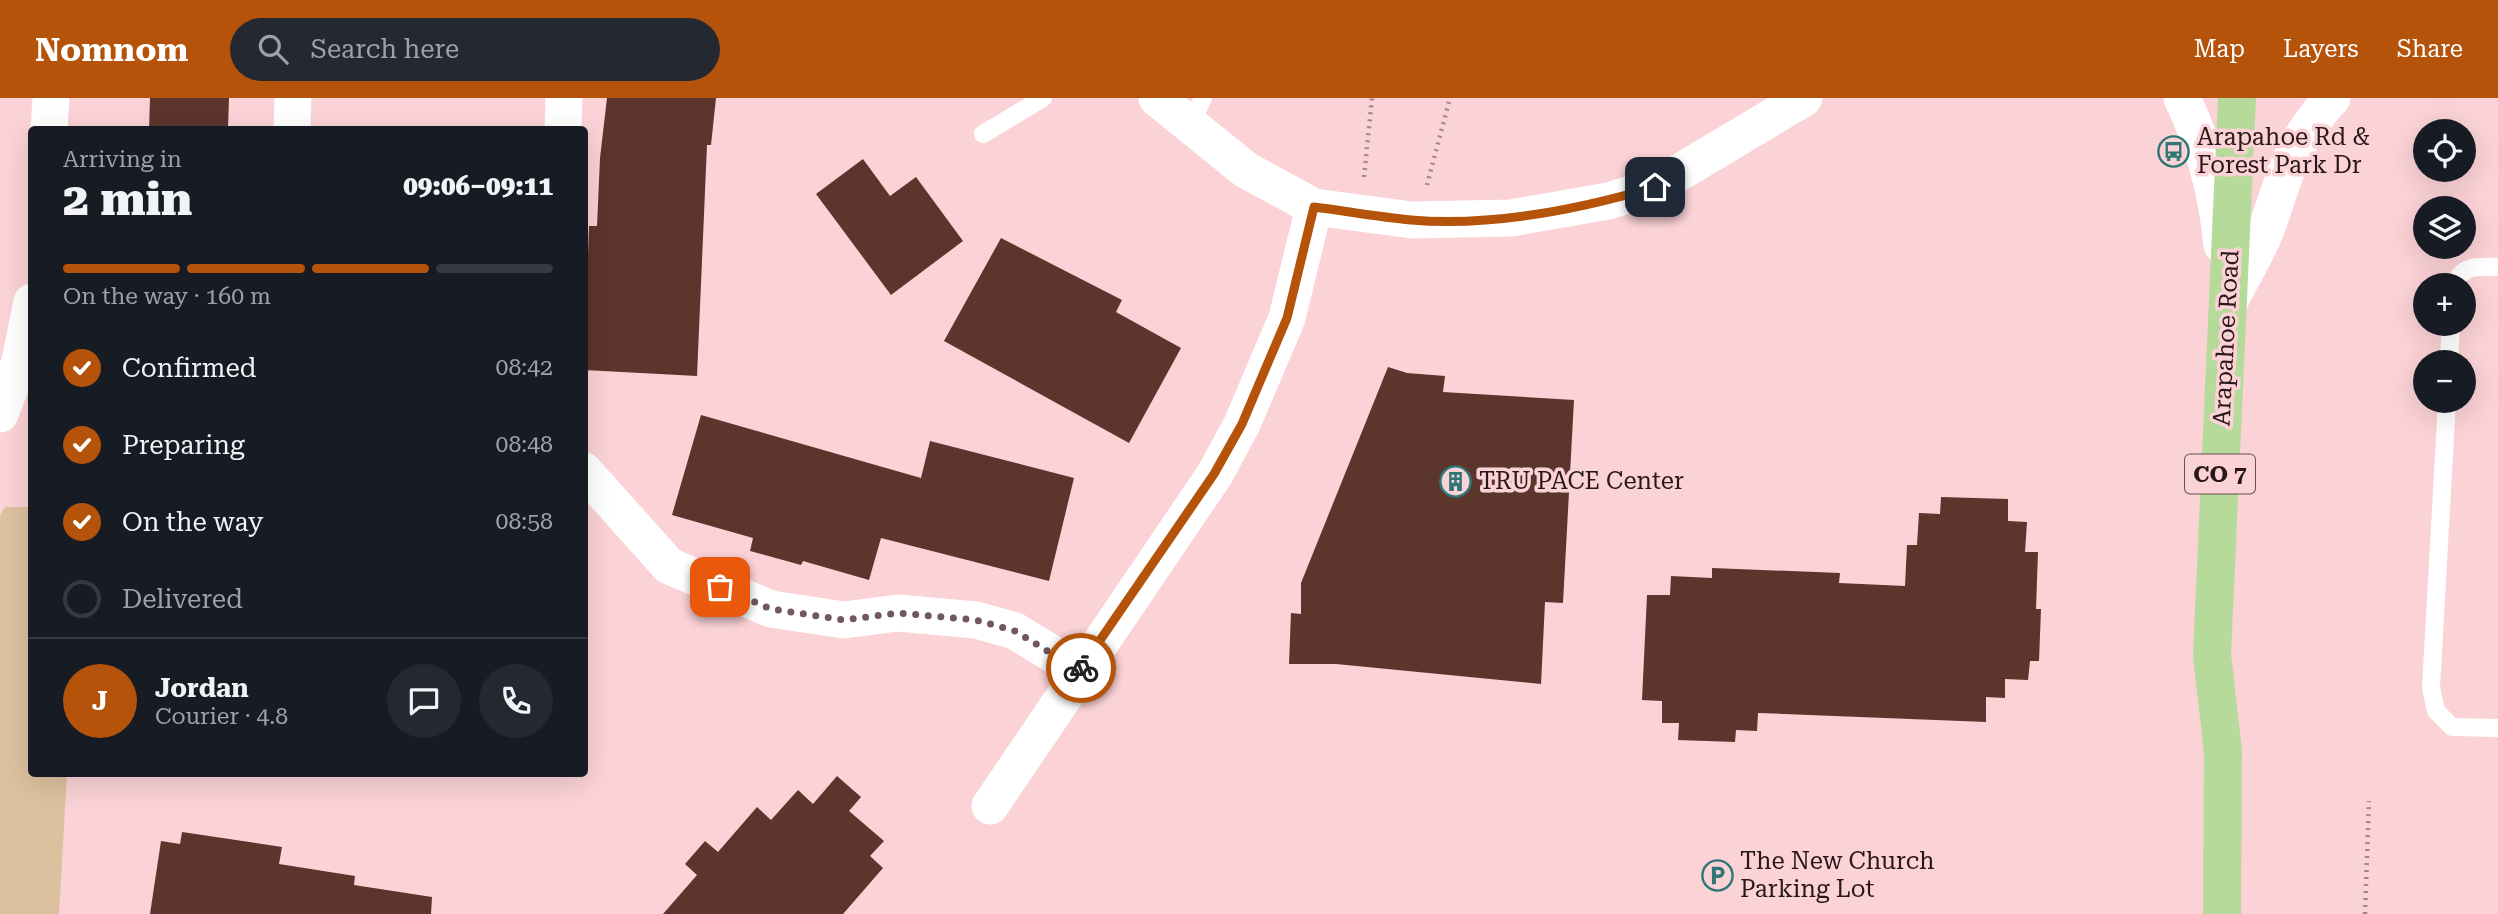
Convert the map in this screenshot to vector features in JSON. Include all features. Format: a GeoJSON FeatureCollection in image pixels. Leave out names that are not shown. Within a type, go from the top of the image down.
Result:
{"type":"FeatureCollection","features":[{"type":"Feature","properties":{"kind":"main road","name":"Arapahoe Road"},"geometry":{"type":"LineString","coordinates":[[2222,914],[2223,752],[2212,654],[2236,98]]}},
{"type":"Feature","properties":{"kind":"street"},"geometry":{"type":"LineString","coordinates":[[49,126],[51,98]]}},
{"type":"Feature","properties":{"kind":"street"},"geometry":{"type":"LineString","coordinates":[[292,126],[293,98]]}},
{"type":"Feature","properties":{"kind":"street"},"geometry":{"type":"LineString","coordinates":[[563,126],[564,98]]}},
{"type":"Feature","properties":{"kind":"street"},"geometry":{"type":"LineString","coordinates":[[1157,98],[1197,112],[1246,170],[1314,207],[1412,220],[1511,218],[1608,201],[1655,187],[1804,98]]}},
{"type":"Feature","properties":{"kind":"street"},"geometry":{"type":"LineString","coordinates":[[2182,98],[2199,139],[2219,217],[2228,305]]}},
{"type":"Feature","properties":{"kind":"street"},"geometry":{"type":"LineString","coordinates":[[2228,305],[2266,229],[2290,157],[2315,116],[2332,98]]}},
{"type":"Feature","properties":{"kind":"street"},"geometry":{"type":"LineString","coordinates":[[990,806],[1214,474],[1242,424],[1287,318],[1314,207]]}},
{"type":"Feature","properties":{"kind":"street"},"geometry":{"type":"LineString","coordinates":[[0,414],[20,361],[28,322]]}},
{"type":"Feature","properties":{"kind":"street"},"geometry":{"type":"LineString","coordinates":[[588,475],[669,566],[771,609],[844,620],[898,613],[976,620],[1015,631],[1080,671]]}},
{"type":"Feature","properties":{"kind":"lane"},"geometry":{"type":"LineString","coordinates":[[983,134],[1043,98]]}},
{"type":"Feature","properties":{"kind":"lane"},"geometry":{"type":"LineString","coordinates":[[2459,273],[2474,266],[2498,267]]}},
{"type":"Feature","properties":{"kind":"lane"},"geometry":{"type":"LineString","coordinates":[[2446,413],[2431,688],[2436,711],[2452,727],[2498,728]]}},
{"type":"Feature","properties":{"kind":"path"},"geometry":{"type":"LineString","coordinates":[[1364,178],[1372,98]]}},
{"type":"Feature","properties":{"kind":"path"},"geometry":{"type":"LineString","coordinates":[[1426,190],[1450,98]]}},
{"type":"Feature","properties":{"kind":"path"},"geometry":{"type":"LineString","coordinates":[[2365,914],[2369,801]]}},
{"type":"Feature","properties":{"kind":"shaded area"},"geometry":{"type":"Polygon","coordinates":[[[5,507],[28,507],[28,777],[67,777],[59,914],[0,914],[0,516],[5,507]]]}},
{"type":"Feature","properties":{"kind":"building"},"geometry":{"type":"Polygon","coordinates":[[[150,98],[229,98],[228,126],[149,126],[150,98]]]}},
{"type":"Feature","properties":{"kind":"building"},"geometry":{"type":"Polygon","coordinates":[[[607,98],[716,98],[711,145],[707,145],[697,376],[588,370],[589,226],[597,226],[600,158],[607,98]]]}},
{"type":"Feature","properties":{"kind":"building"},"geometry":{"type":"Polygon","coordinates":[[[863,159],[890,196],[916,177],[963,241],[891,295],[816,194],[863,159]]]}},
{"type":"Feature","properties":{"kind":"building"},"geometry":{"type":"Polygon","coordinates":[[[1001,238],[1122,300],[1116,312],[1181,348],[1129,443],[944,341],[1001,238]]]}},
{"type":"Feature","properties":{"kind":"building","name":"TRU PACE Center"},"geometry":{"type":"Polygon","coordinates":[[[1388,367],[1407,373],[1445,376],[1443,392],[1574,400],[1563,603],[1545,602],[1541,684],[1336,664],[1289,664],[1291,613],[1301,614],[1301,583],[1388,367]]]}},
{"type":"Feature","properties":{"kind":"building"},"geometry":{"type":"Polygon","coordinates":[[[701,415],[921,478],[930,441],[1074,478],[1049,581],[881,538],[869,580],[803,561],[801,565],[750,551],[753,538],[672,515],[701,415]]]}},
{"type":"Feature","properties":{"kind":"building"},"geometry":{"type":"Polygon","coordinates":[[[1941,497],[2008,499],[2008,521],[2027,522],[2025,552],[2038,552],[2036,609],[2041,609],[2039,661],[2030,661],[2028,680],[2005,679],[2005,698],[1986,697],[1986,722],[1758,713],[1757,731],[1736,730],[1735,742],[1678,740],[1679,723],[1662,723],[1662,701],[1642,700],[1647,595],[1670,595],[1671,576],[1712,578],[1712,568],[1840,573],[1839,583],[1905,586],[1907,545],[1917,545],[1919,513],[1940,514],[1941,497]]]}},
{"type":"Feature","properties":{"kind":"building"},"geometry":{"type":"Polygon","coordinates":[[[837,776],[861,797],[849,811],[884,841],[870,856],[883,868],[843,914],[663,914],[697,875],[685,864],[705,841],[718,852],[757,807],[771,820],[798,790],[813,804],[837,776]]]}},
{"type":"Feature","properties":{"kind":"building"},"geometry":{"type":"Polygon","coordinates":[[[182,832],[282,847],[279,864],[355,876],[354,885],[432,897],[431,914],[150,914],[161,841],[180,844],[182,832]]]}},
{"type":"Feature","properties":{"kind":"way so far"},"geometry":{"type":"LineString","coordinates":[[720,587],[771,609],[844,620],[898,613],[976,620],[1015,631],[1080,671],[1081,668]]}},
{"type":"Feature","properties":{"kind":"place","name":"Arapahoe Rd & Forest Park Dr"},"geometry":{"type":"Point","coordinates":[2174,151]}},
{"type":"Feature","properties":{"kind":"place","name":"TRU PACE Center"},"geometry":{"type":"Point","coordinates":[1456,481]}},
{"type":"Feature","properties":{"kind":"place","name":"The New Church Parking Lot"},"geometry":{"type":"Point","coordinates":[1717,875]}},
{"type":"Feature","properties":{"kind":"route"},"geometry":{"type":"LineString","coordinates":[[1081,668],[1214,474],[1242,424],[1287,318],[1314,207],[1412,220],[1511,218],[1608,201],[1655,187]]}}]}
